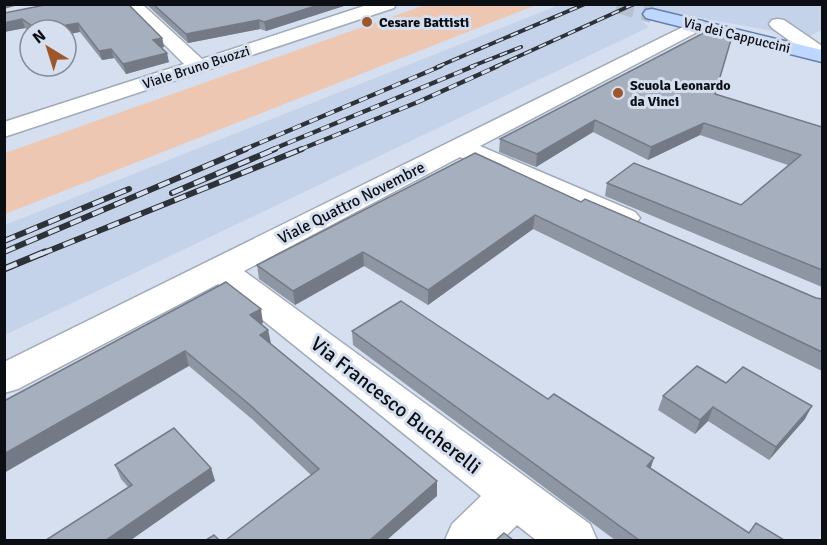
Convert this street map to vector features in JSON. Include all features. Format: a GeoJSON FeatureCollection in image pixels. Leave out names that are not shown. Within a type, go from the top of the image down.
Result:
{"type":"FeatureCollection","features":[{"type":"Feature","properties":{"kind":"main road","name":"Via dei Cappuccini"},"geometry":{"type":"LineString","coordinates":[[652,14],[822,56]]}},
{"type":"Feature","properties":{"kind":"street"},"geometry":{"type":"LineString","coordinates":[[132,4],[198,66]]}},
{"type":"Feature","properties":{"kind":"street","name":"Viale Bruno Buozzi"},"geometry":{"type":"LineString","coordinates":[[4,130],[388,4]]}},
{"type":"Feature","properties":{"kind":"street"},"geometry":{"type":"LineString","coordinates":[[778,24],[822,56]]}},
{"type":"Feature","properties":{"kind":"street","name":"Viale Quattro Novembre"},"geometry":{"type":"LineString","coordinates":[[4,379],[697,25]]}},
{"type":"Feature","properties":{"kind":"street"},"geometry":{"type":"LineString","coordinates":[[459,147],[646,227]]}},
{"type":"Feature","properties":{"kind":"street","name":"Via Francesco Bucherelli"},"geometry":{"type":"LineString","coordinates":[[220,269],[573,540]]}},
{"type":"Feature","properties":{"kind":"street"},"geometry":{"type":"LineString","coordinates":[[468,540],[514,496]]}},
{"type":"Feature","properties":{"kind":"shaded area"},"geometry":{"type":"Polygon","coordinates":[[[428,4],[536,5],[5,214],[5,153],[428,4]]]}},
{"type":"Feature","properties":{"kind":"shaded area"},"geometry":{"type":"Polygon","coordinates":[[[559,5],[822,5],[822,30],[808,37],[660,11],[639,19],[649,27],[5,335],[5,225],[559,5]]]}},
{"type":"Feature","properties":{"kind":"building"},"geometry":{"type":"Polygon","coordinates":[[[50,4],[128,4],[162,38],[153,40],[167,53],[123,64],[111,49],[99,51],[78,23],[78,18],[18,18],[4,23],[4,13],[50,4]]]}},
{"type":"Feature","properties":{"kind":"building"},"geometry":{"type":"Polygon","coordinates":[[[153,4],[322,4],[264,22],[259,20],[186,34],[153,4]]]}},
{"type":"Feature","properties":{"kind":"building"},"geometry":{"type":"Polygon","coordinates":[[[713,28],[733,33],[715,94],[822,127],[822,270],[607,183],[634,163],[741,205],[801,155],[704,123],[651,147],[595,120],[537,154],[500,139],[713,28]]]}},
{"type":"Feature","properties":{"kind":"building"},"geometry":{"type":"Polygon","coordinates":[[[475,153],[581,202],[585,199],[822,299],[822,352],[535,215],[428,290],[363,252],[293,291],[257,265],[475,153]]]}},
{"type":"Feature","properties":{"kind":"building"},"geometry":{"type":"Polygon","coordinates":[[[226,282],[261,309],[250,315],[268,330],[260,335],[437,481],[370,540],[226,540],[319,469],[250,405],[185,351],[4,454],[4,401],[226,282]]]}},
{"type":"Feature","properties":{"kind":"building"},"geometry":{"type":"Polygon","coordinates":[[[401,301],[548,399],[554,394],[654,458],[647,466],[749,533],[756,523],[784,540],[639,540],[352,331],[401,301]]]}},
{"type":"Feature","properties":{"kind":"building"},"geometry":{"type":"Polygon","coordinates":[[[697,366],[726,383],[743,367],[812,406],[776,447],[713,407],[700,420],[663,396],[697,366]]]}},
{"type":"Feature","properties":{"kind":"building"},"geometry":{"type":"Polygon","coordinates":[[[174,428],[211,468],[106,540],[46,540],[132,485],[115,465],[174,428]]]}},
{"type":"Feature","properties":{"kind":"building"},"geometry":{"type":"Polygon","coordinates":[[[504,533],[513,540],[496,540],[504,533]]]}},
{"type":"Feature","properties":{"kind":"building"},"geometry":{"type":"Polygon","coordinates":[[[214,535],[219,540],[206,540],[214,535]]]}},
{"type":"Feature","properties":{"kind":"tunnel"},"geometry":{"type":"LineString","coordinates":[[617,4],[652,14]]}},
{"type":"Feature","properties":{"kind":"railway"},"geometry":{"type":"LineString","coordinates":[[437,67],[585,4]]}},
{"type":"Feature","properties":{"kind":"railway"},"geometry":{"type":"LineString","coordinates":[[495,67],[634,4]]}},
{"type":"Feature","properties":{"kind":"railway"},"geometry":{"type":"LineString","coordinates":[[470,67],[521,47]]}},
{"type":"Feature","properties":{"kind":"railway"},"geometry":{"type":"LineString","coordinates":[[243,150],[441,66]]}},
{"type":"Feature","properties":{"kind":"railway"},"geometry":{"type":"LineString","coordinates":[[271,150],[474,66]]}},
{"type":"Feature","properties":{"kind":"railway"},"geometry":{"type":"LineString","coordinates":[[299,150],[418,102],[498,66]]}},
{"type":"Feature","properties":{"kind":"railway"},"geometry":{"type":"LineString","coordinates":[[4,252],[246,149]]}},
{"type":"Feature","properties":{"kind":"railway"},"geometry":{"type":"LineString","coordinates":[[172,193],[275,149]]}},
{"type":"Feature","properties":{"kind":"railway"},"geometry":{"type":"LineString","coordinates":[[41,254],[302,149]]}},
{"type":"Feature","properties":{"kind":"railway"},"geometry":{"type":"LineString","coordinates":[[4,241],[129,189]]}},
{"type":"Feature","properties":{"kind":"railway"},"geometry":{"type":"LineString","coordinates":[[4,269],[45,252]]}},
{"type":"Feature","properties":{"kind":"place","name":"Cesare Battisti"},"geometry":{"type":"Point","coordinates":[367,22]}},
{"type":"Feature","properties":{"kind":"place","name":"Scuola Leonardo da Vinci"},"geometry":{"type":"Point","coordinates":[618,93]}}]}
